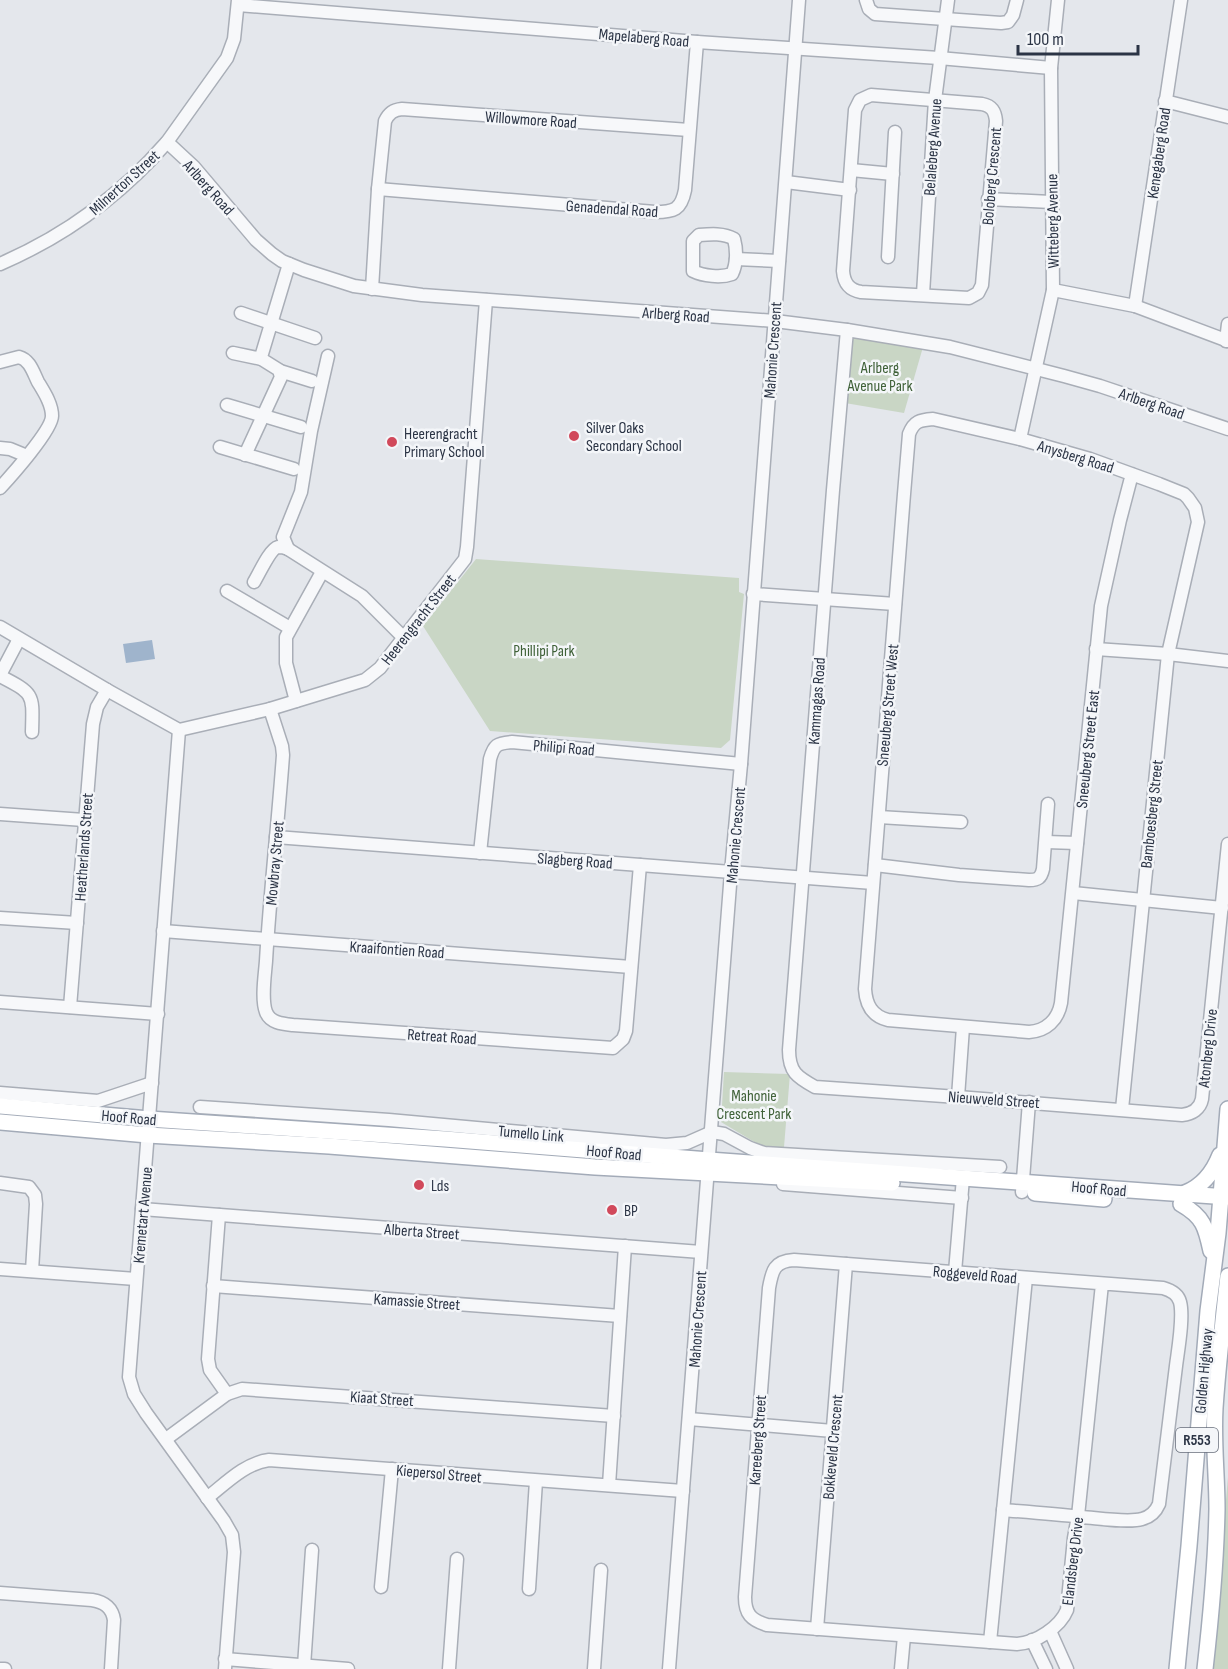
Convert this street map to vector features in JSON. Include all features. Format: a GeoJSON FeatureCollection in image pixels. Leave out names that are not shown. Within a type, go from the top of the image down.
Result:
{"type":"FeatureCollection","features":[{"type":"Feature","properties":{"kind":"main road","name":"Hoof Road"},"geometry":{"type":"LineString","coordinates":[[0,1106],[149,1119],[446,1139],[708,1167],[883,1182],[962,1188],[1022,1187],[1224,1202]]}},
{"type":"Feature","properties":{"kind":"main road","name":"Golden Highway"},"geometry":{"type":"LineString","coordinates":[[1177,1669],[1213,1263],[1224,1202],[1228,1109]]}},
{"type":"Feature","properties":{"kind":"main road","name":"Hoof Road"},"geometry":{"type":"LineString","coordinates":[[0,1122],[148,1135],[708,1167]]}},
{"type":"Feature","properties":{"kind":"main road"},"geometry":{"type":"LineString","coordinates":[[1213,1263],[1209,1238],[1201,1220],[1182,1199],[1209,1176],[1225,1144]]}},
{"type":"Feature","properties":{"kind":"main road","name":"Golden Highway"},"geometry":{"type":"LineString","coordinates":[[1205,1669],[1214,1581],[1217,1507],[1215,1410],[1228,1276]]}},
{"type":"Feature","properties":{"kind":"street","name":"Mahonie Crescent"},"geometry":{"type":"LineString","coordinates":[[669,1669],[799,0]]}},
{"type":"Feature","properties":{"kind":"street"},"geometry":{"type":"LineString","coordinates":[[866,0],[869,9],[875,14],[1005,23],[1010,21],[1017,0]]}},
{"type":"Feature","properties":{"kind":"street","name":"Belaleberg Avenue"},"geometry":{"type":"LineString","coordinates":[[922,294],[935,100],[948,0]]}},
{"type":"Feature","properties":{"kind":"street","name":"Witteberg Avenue"},"geometry":{"type":"LineString","coordinates":[[1020,439],[1053,290],[1051,68],[1058,0]]}},
{"type":"Feature","properties":{"kind":"street","name":"Kenegaberg Road"},"geometry":{"type":"LineString","coordinates":[[1135,306],[1181,0]]}},
{"type":"Feature","properties":{"kind":"street","name":"Mapelaberg Road"},"geometry":{"type":"LineString","coordinates":[[238,3],[697,42],[1051,68]]}},
{"type":"Feature","properties":{"kind":"street","name":"Milnerton Street"},"geometry":{"type":"LineString","coordinates":[[0,264],[37,246],[91,214],[140,172],[167,142],[227,58],[234,39],[238,3]]}},
{"type":"Feature","properties":{"kind":"street","name":"Genadendal Road"},"geometry":{"type":"LineString","coordinates":[[378,189],[615,209],[671,211],[679,206],[683,197],[697,42]]}},
{"type":"Feature","properties":{"kind":"street","name":"Boloberg Crescent"},"geometry":{"type":"LineString","coordinates":[[867,96],[989,106],[994,112],[996,121],[984,266],[979,291],[969,298],[861,292],[852,289],[845,282],[843,271],[851,170],[855,110],[860,100],[867,96]]}},
{"type":"Feature","properties":{"kind":"street"},"geometry":{"type":"LineString","coordinates":[[1166,101],[1228,117]]}},
{"type":"Feature","properties":{"kind":"street","name":"Willowmore Road"},"geometry":{"type":"LineString","coordinates":[[378,189],[385,121],[393,111],[402,109],[689,130]]}},
{"type":"Feature","properties":{"kind":"street"},"geometry":{"type":"LineString","coordinates":[[888,257],[895,132]]}},
{"type":"Feature","properties":{"kind":"street","name":"Arlberg Road"},"geometry":{"type":"LineString","coordinates":[[167,142],[194,167],[256,240],[272,254],[289,264],[334,281],[372,289],[486,300],[775,321],[950,347],[1100,386],[1228,429]]}},
{"type":"Feature","properties":{"kind":"street"},"geometry":{"type":"LineString","coordinates":[[851,170],[893,174]]}},
{"type":"Feature","properties":{"kind":"street"},"geometry":{"type":"LineString","coordinates":[[786,182],[850,190]]}},
{"type":"Feature","properties":{"kind":"street"},"geometry":{"type":"LineString","coordinates":[[372,289],[378,189]]}},
{"type":"Feature","properties":{"kind":"street"},"geometry":{"type":"LineString","coordinates":[[988,199],[1051,202]]}},
{"type":"Feature","properties":{"kind":"street"},"geometry":{"type":"LineString","coordinates":[[699,235],[731,237],[735,243],[735,259],[734,270],[731,274],[695,273],[692,268],[693,241],[699,235]]}},
{"type":"Feature","properties":{"kind":"street"},"geometry":{"type":"LineString","coordinates":[[735,259],[779,261]]}},
{"type":"Feature","properties":{"kind":"street"},"geometry":{"type":"LineString","coordinates":[[262,359],[289,264]]}},
{"type":"Feature","properties":{"kind":"street"},"geometry":{"type":"LineString","coordinates":[[1053,290],[1135,306],[1227,341],[1228,324]]}},
{"type":"Feature","properties":{"kind":"street","name":"Heerengracht Street"},"geometry":{"type":"LineString","coordinates":[[179,730],[270,709],[365,680],[380,668],[463,563],[467,550],[486,300]]}},
{"type":"Feature","properties":{"kind":"street"},"geometry":{"type":"LineString","coordinates":[[241,313],[315,338]]}},
{"type":"Feature","properties":{"kind":"street","name":"Kammagas Road"},"geometry":{"type":"LineString","coordinates":[[793,1072],[789,1050],[847,330]]}},
{"type":"Feature","properties":{"kind":"street"},"geometry":{"type":"LineString","coordinates":[[233,353],[262,359],[280,371],[312,381]]}},
{"type":"Feature","properties":{"kind":"street"},"geometry":{"type":"LineString","coordinates":[[288,549],[283,537],[302,492],[310,431],[328,356]]}},
{"type":"Feature","properties":{"kind":"street"},"geometry":{"type":"LineString","coordinates":[[0,488],[50,428],[52,414],[27,361],[19,357],[1,357]]}},
{"type":"Feature","properties":{"kind":"street"},"geometry":{"type":"LineString","coordinates":[[245,455],[280,379],[280,371]]}},
{"type":"Feature","properties":{"kind":"street"},"geometry":{"type":"LineString","coordinates":[[227,405],[301,428]]}},
{"type":"Feature","properties":{"kind":"street","name":"Anysberg Road"},"geometry":{"type":"LineString","coordinates":[[933,419],[1020,439],[1090,459],[1184,494],[1195,508],[1198,522]]}},
{"type":"Feature","properties":{"kind":"street","name":"Sneeuberg Street West"},"geometry":{"type":"LineString","coordinates":[[933,419],[916,423],[909,434],[865,989],[866,1002],[875,1015],[888,1020],[963,1027]]}},
{"type":"Feature","properties":{"kind":"street"},"geometry":{"type":"LineString","coordinates":[[220,447],[294,469]]}},
{"type":"Feature","properties":{"kind":"street"},"geometry":{"type":"LineString","coordinates":[[0,448],[10,449],[27,456]]}},
{"type":"Feature","properties":{"kind":"street","name":"Sneeuberg Street East"},"geometry":{"type":"LineString","coordinates":[[963,1027],[1029,1032],[1039,1030],[1051,1023],[1060,1010],[1103,594],[1132,474]]}},
{"type":"Feature","properties":{"kind":"street","name":"Bamboesberg Street"},"geometry":{"type":"LineString","coordinates":[[1122,1109],[1167,654],[1198,522]]}},
{"type":"Feature","properties":{"kind":"street"},"geometry":{"type":"LineString","coordinates":[[254,582],[276,548],[288,549],[362,596],[404,638]]}},
{"type":"Feature","properties":{"kind":"street"},"geometry":{"type":"LineString","coordinates":[[296,701],[285,654],[286,637],[322,572]]}},
{"type":"Feature","properties":{"kind":"street"},"geometry":{"type":"LineString","coordinates":[[227,591],[290,628]]}},
{"type":"Feature","properties":{"kind":"street"},"geometry":{"type":"LineString","coordinates":[[753,594],[896,604]]}},
{"type":"Feature","properties":{"kind":"street"},"geometry":{"type":"LineString","coordinates":[[0,627],[179,730]]}},
{"type":"Feature","properties":{"kind":"street"},"geometry":{"type":"LineString","coordinates":[[20,639],[0,676],[17,685],[30,696],[33,706],[32,732]]}},
{"type":"Feature","properties":{"kind":"street"},"geometry":{"type":"LineString","coordinates":[[1096,650],[1167,654],[1228,662]]}},
{"type":"Feature","properties":{"kind":"street","name":"Heatherlands Street"},"geometry":{"type":"LineString","coordinates":[[70,1007],[93,724],[97,707],[107,690]]}},
{"type":"Feature","properties":{"kind":"street","name":"Mowbray Street"},"geometry":{"type":"LineString","coordinates":[[269,1017],[264,1001],[267,939],[283,755],[270,709]]}},
{"type":"Feature","properties":{"kind":"street","name":"Kremetart Avenue"},"geometry":{"type":"LineString","coordinates":[[179,730],[129,1370],[130,1384],[134,1394],[228,1527],[234,1542],[225,1664]]}},
{"type":"Feature","properties":{"kind":"street","name":"Philipi Road"},"geometry":{"type":"LineString","coordinates":[[480,853],[490,759],[496,745],[512,742],[741,764]]}},
{"type":"Feature","properties":{"kind":"street"},"geometry":{"type":"LineString","coordinates":[[875,866],[1034,880],[1042,874],[1048,804]]}},
{"type":"Feature","properties":{"kind":"street"},"geometry":{"type":"LineString","coordinates":[[0,814],[84,820]]}},
{"type":"Feature","properties":{"kind":"street"},"geometry":{"type":"LineString","coordinates":[[879,817],[961,822]]}},
{"type":"Feature","properties":{"kind":"street","name":"Slagberg Road"},"geometry":{"type":"LineString","coordinates":[[276,837],[873,883]]}},
{"type":"Feature","properties":{"kind":"street"},"geometry":{"type":"LineString","coordinates":[[1046,842],[1077,843]]}},
{"type":"Feature","properties":{"kind":"street","name":"Atonberg Drive"},"geometry":{"type":"LineString","coordinates":[[1198,1108],[1202,1099],[1228,844]]}},
{"type":"Feature","properties":{"kind":"street"},"geometry":{"type":"LineString","coordinates":[[631,967],[640,865]]}},
{"type":"Feature","properties":{"kind":"street"},"geometry":{"type":"LineString","coordinates":[[1073,894],[1222,908]]}},
{"type":"Feature","properties":{"kind":"street"},"geometry":{"type":"LineString","coordinates":[[0,918],[77,923]]}},
{"type":"Feature","properties":{"kind":"street","name":"Kraaifontien Road"},"geometry":{"type":"LineString","coordinates":[[163,931],[631,967]]}},
{"type":"Feature","properties":{"kind":"street","name":"Retreat Road"},"geometry":{"type":"LineString","coordinates":[[269,1017],[274,1021],[293,1025],[609,1048],[617,1046],[626,1031],[631,967]]}},
{"type":"Feature","properties":{"kind":"street"},"geometry":{"type":"LineString","coordinates":[[0,1002],[158,1014]]}},
{"type":"Feature","properties":{"kind":"street"},"geometry":{"type":"LineString","coordinates":[[958,1097],[963,1027]]}},
{"type":"Feature","properties":{"kind":"street","name":"Nieuwveld Street"},"geometry":{"type":"LineString","coordinates":[[793,1072],[815,1087],[1184,1115],[1198,1108]]}},
{"type":"Feature","properties":{"kind":"street"},"geometry":{"type":"LineString","coordinates":[[0,1093],[98,1101],[152,1083]]}},
{"type":"Feature","properties":{"kind":"street"},"geometry":{"type":"LineString","coordinates":[[1022,1187],[1029,1102]]}},
{"type":"Feature","properties":{"kind":"street","name":"Tumello Link"},"geometry":{"type":"LineString","coordinates":[[200,1107],[389,1120],[666,1145],[687,1143],[712,1132]]}},
{"type":"Feature","properties":{"kind":"street"},"geometry":{"type":"LineString","coordinates":[[712,1132],[724,1134],[764,1153],[1000,1167]]}},
{"type":"Feature","properties":{"kind":"street"},"geometry":{"type":"LineString","coordinates":[[0,1183],[29,1186],[35,1195],[32,1271]]}},
{"type":"Feature","properties":{"kind":"street"},"geometry":{"type":"LineString","coordinates":[[782,1184],[962,1188],[955,1272]]}},
{"type":"Feature","properties":{"kind":"street","name":"Alberta Street"},"geometry":{"type":"LineString","coordinates":[[142,1209],[701,1252]]}},
{"type":"Feature","properties":{"kind":"street"},"geometry":{"type":"LineString","coordinates":[[219,1215],[208,1359],[210,1370],[227,1394]]}},
{"type":"Feature","properties":{"kind":"street"},"geometry":{"type":"LineString","coordinates":[[609,1485],[625,1246]]}},
{"type":"Feature","properties":{"kind":"street","name":"Roggeveld Road"},"geometry":{"type":"LineString","coordinates":[[776,1266],[783,1261],[794,1260],[1163,1288],[1174,1293],[1181,1307],[1180,1332],[1159,1504],[1152,1514],[1139,1520],[1078,1516]]}},
{"type":"Feature","properties":{"kind":"street","name":"Bokkeveld Crescent"},"geometry":{"type":"LineString","coordinates":[[817,1629],[846,1264]]}},
{"type":"Feature","properties":{"kind":"street","name":"Kareeberg Street"},"geometry":{"type":"LineString","coordinates":[[748,1614],[745,1597],[769,1288],[776,1266]]}},
{"type":"Feature","properties":{"kind":"street"},"geometry":{"type":"LineString","coordinates":[[0,1269],[136,1279]]}},
{"type":"Feature","properties":{"kind":"street"},"geometry":{"type":"LineString","coordinates":[[990,1642],[1026,1278]]}},
{"type":"Feature","properties":{"kind":"street","name":"Elandsberg Drive"},"geometry":{"type":"LineString","coordinates":[[748,1614],[758,1622],[767,1625],[1017,1644],[1050,1631],[1060,1622],[1067,1610],[1102,1284]]}},
{"type":"Feature","properties":{"kind":"street","name":"Kamassie Street"},"geometry":{"type":"LineString","coordinates":[[213,1286],[620,1316]]}},
{"type":"Feature","properties":{"kind":"street","name":"Kiaat Street"},"geometry":{"type":"LineString","coordinates":[[166,1439],[227,1394],[238,1389],[614,1416]]}},
{"type":"Feature","properties":{"kind":"street"},"geometry":{"type":"LineString","coordinates":[[689,1419],[833,1431]]}},
{"type":"Feature","properties":{"kind":"street","name":"Kiepersol Street"},"geometry":{"type":"LineString","coordinates":[[207,1498],[248,1467],[260,1461],[280,1460],[683,1491]]}},
{"type":"Feature","properties":{"kind":"street"},"geometry":{"type":"LineString","coordinates":[[381,1587],[392,1469]]}},
{"type":"Feature","properties":{"kind":"street"},"geometry":{"type":"LineString","coordinates":[[529,1589],[536,1481]]}},
{"type":"Feature","properties":{"kind":"street"},"geometry":{"type":"LineString","coordinates":[[1003,1510],[1078,1516]]}},
{"type":"Feature","properties":{"kind":"street"},"geometry":{"type":"LineString","coordinates":[[303,1666],[312,1550]]}},
{"type":"Feature","properties":{"kind":"street"},"geometry":{"type":"LineString","coordinates":[[449,1669],[457,1559]]}},
{"type":"Feature","properties":{"kind":"street"},"geometry":{"type":"LineString","coordinates":[[594,1669],[601,1570]]}},
{"type":"Feature","properties":{"kind":"street"},"geometry":{"type":"LineString","coordinates":[[0,1593],[92,1600],[109,1607],[114,1620],[111,1669]]}},
{"type":"Feature","properties":{"kind":"street"},"geometry":{"type":"LineString","coordinates":[[1050,1631],[1067,1669]]}},
{"type":"Feature","properties":{"kind":"street"},"geometry":{"type":"LineString","coordinates":[[901,1669],[904,1636]]}},
{"type":"Feature","properties":{"kind":"street"},"geometry":{"type":"LineString","coordinates":[[1032,1640],[1046,1669]]}},
{"type":"Feature","properties":{"kind":"street"},"geometry":{"type":"LineString","coordinates":[[225,1664],[348,1669]]}},
{"type":"Feature","properties":{"kind":"street"},"geometry":{"type":"LineString","coordinates":[[0,1669],[5,1669]]}},
{"type":"Feature","properties":{"kind":"green space","name":"Arlberg Avenue Park"},"geometry":{"type":"Polygon","coordinates":[[[849,336],[923,347],[904,413],[845,403],[849,336]]]}},
{"type":"Feature","properties":{"kind":"green space","name":"Phillipi Park"},"geometry":{"type":"Polygon","coordinates":[[[476,559],[739,578],[739,592],[744,594],[730,740],[721,748],[490,731],[423,626],[476,559]]]}},
{"type":"Feature","properties":{"kind":"green space","name":"Mahonie Crescent Park"},"geometry":{"type":"Polygon","coordinates":[[[724,1072],[790,1074],[784,1147],[766,1149],[721,1122],[724,1072]]]}},
{"type":"Feature","properties":{"kind":"green space"},"geometry":{"type":"Polygon","coordinates":[[[1228,1477],[1228,1669],[1211,1669],[1228,1477]]]}},
{"type":"Feature","properties":{"kind":"water"},"geometry":{"type":"Polygon","coordinates":[[[152,640],[155,659],[126,663],[123,644],[152,640]]]}},
{"type":"Feature","properties":{"kind":"place","name":"Silver Oaks Secondary School"},"geometry":{"type":"Point","coordinates":[574,436]}},
{"type":"Feature","properties":{"kind":"place","name":"Heerengracht Primary School"},"geometry":{"type":"Point","coordinates":[392,442]}},
{"type":"Feature","properties":{"kind":"place","name":"Lds"},"geometry":{"type":"Point","coordinates":[419,1185]}},
{"type":"Feature","properties":{"kind":"place","name":"BP"},"geometry":{"type":"Point","coordinates":[612,1210]}}]}
